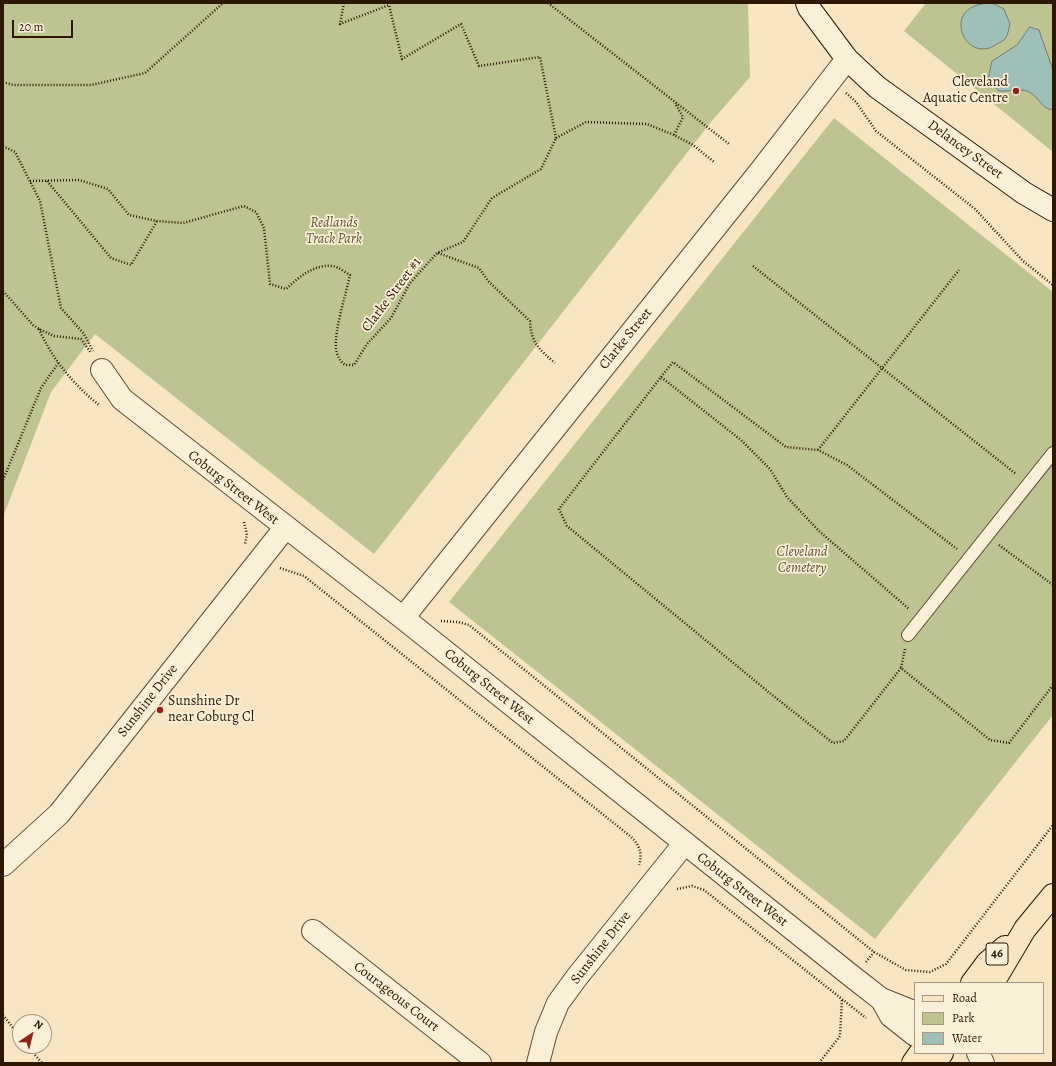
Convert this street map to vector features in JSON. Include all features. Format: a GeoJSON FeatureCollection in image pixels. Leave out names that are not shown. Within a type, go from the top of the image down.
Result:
{"type":"FeatureCollection","features":[{"type":"Feature","properties":{"kind":"main road","name":"46"},"geometry":{"type":"LineString","coordinates":[[993,982],[1025,929],[1053,895]]}},
{"type":"Feature","properties":{"kind":"main road","name":"46"},"geometry":{"type":"LineString","coordinates":[[973,982],[987,963],[1025,929]]}},
{"type":"Feature","properties":{"kind":"main road"},"geometry":{"type":"LineString","coordinates":[[913,1063],[919,1054]]}},
{"type":"Feature","properties":{"kind":"main road"},"geometry":{"type":"LineString","coordinates":[[934,1063],[941,1054]]}},
{"type":"Feature","properties":{"kind":"street","name":"Delancey Street"},"geometry":{"type":"LineString","coordinates":[[807,3],[809,8],[847,59],[877,87],[1024,193],[1053,210]]}},
{"type":"Feature","properties":{"kind":"street","name":"Clarke Street"},"geometry":{"type":"LineString","coordinates":[[403,618],[762,169],[847,59]]}},
{"type":"Feature","properties":{"kind":"street","name":"Delancey Street"},"geometry":{"type":"LineString","coordinates":[[1024,193],[1053,223]]}},
{"type":"Feature","properties":{"kind":"street","name":"Coburg Street West"},"geometry":{"type":"LineString","coordinates":[[102,370],[122,399],[284,528],[403,618],[684,844],[881,999],[914,1011]]}},
{"type":"Feature","properties":{"kind":"street","name":"Sunshine Drive"},"geometry":{"type":"LineString","coordinates":[[3,866],[59,814],[284,528]]}},
{"type":"Feature","properties":{"kind":"street","name":"Sunshine Drive"},"geometry":{"type":"LineString","coordinates":[[538,1063],[546,1032],[558,1004],[577,977],[684,844]]}},
{"type":"Feature","properties":{"kind":"street","name":"Courageous Court"},"geometry":{"type":"LineString","coordinates":[[313,931],[480,1063]]}},
{"type":"Feature","properties":{"kind":"street","name":"Coburg Street West"},"geometry":{"type":"LineString","coordinates":[[881,999],[891,1016],[914,1034]]}},
{"type":"Feature","properties":{"kind":"street"},"geometry":{"type":"LineString","coordinates":[[978,1054],[983,1063]]}},
{"type":"Feature","properties":{"kind":"lane"},"geometry":{"type":"LineString","coordinates":[[908,635],[968,557],[1053,453]]}},
{"type":"Feature","properties":{"kind":"path"},"geometry":{"type":"LineString","coordinates":[[3,82],[13,85],[91,84],[145,73],[223,3]]}},
{"type":"Feature","properties":{"kind":"path"},"geometry":{"type":"LineString","coordinates":[[344,3],[340,24],[389,5],[402,59],[461,24],[479,66],[540,57],[556,138],[586,122],[647,124],[674,135],[693,145],[714,162]]}},
{"type":"Feature","properties":{"kind":"path"},"geometry":{"type":"LineString","coordinates":[[548,3],[729,144]]}},
{"type":"Feature","properties":{"kind":"path"},"geometry":{"type":"LineString","coordinates":[[830,81],[856,102],[876,131],[975,209],[1023,262],[1053,285]]}},
{"type":"Feature","properties":{"kind":"path"},"geometry":{"type":"LineString","coordinates":[[674,102],[683,117],[674,135]]}},
{"type":"Feature","properties":{"kind":"path","name":"Clarke Street #1"},"geometry":{"type":"LineString","coordinates":[[30,181],[78,180],[108,190],[129,216],[156,221],[183,223],[244,206],[256,212],[264,228],[270,284],[286,289],[302,276],[317,267],[334,266],[350,275],[339,324],[336,349],[339,361],[345,365],[354,365],[367,344],[391,318],[410,284],[437,252],[462,242],[492,198],[541,169],[556,138]]}},
{"type":"Feature","properties":{"kind":"path"},"geometry":{"type":"LineString","coordinates":[[3,146],[15,152],[40,201],[61,308],[84,334],[102,370]]}},
{"type":"Feature","properties":{"kind":"path"},"geometry":{"type":"LineString","coordinates":[[47,181],[111,258],[131,265],[156,221]]}},
{"type":"Feature","properties":{"kind":"path"},"geometry":{"type":"LineString","coordinates":[[437,252],[479,268],[488,281],[530,321],[530,332],[536,346],[555,363]]}},
{"type":"Feature","properties":{"kind":"path"},"geometry":{"type":"LineString","coordinates":[[753,266],[1028,483]]}},
{"type":"Feature","properties":{"kind":"path"},"geometry":{"type":"LineString","coordinates":[[818,450],[959,270]]}},
{"type":"Feature","properties":{"kind":"path"},"geometry":{"type":"LineString","coordinates":[[3,291],[33,326],[39,330],[54,336],[81,339],[102,370]]}},
{"type":"Feature","properties":{"kind":"path"},"geometry":{"type":"LineString","coordinates":[[3,480],[41,388],[58,362]]}},
{"type":"Feature","properties":{"kind":"path"},"geometry":{"type":"LineString","coordinates":[[908,635],[900,668],[844,740],[833,743],[771,694],[567,526],[559,509],[673,362],[786,447],[818,450],[847,465],[968,557]]}},
{"type":"Feature","properties":{"kind":"path"},"geometry":{"type":"LineString","coordinates":[[661,378],[740,440],[770,469],[787,497],[819,531],[920,619]]}},
{"type":"Feature","properties":{"kind":"path"},"geometry":{"type":"LineString","coordinates":[[986,535],[1053,586]]}},
{"type":"Feature","properties":{"kind":"path"},"geometry":{"type":"LineString","coordinates":[[275,567],[304,576],[635,840],[639,847],[641,859]]}},
{"type":"Feature","properties":{"kind":"path"},"geometry":{"type":"LineString","coordinates":[[438,620],[469,625],[874,952],[906,970],[930,972],[946,964],[1053,825]]}},
{"type":"Feature","properties":{"kind":"path"},"geometry":{"type":"LineString","coordinates":[[900,668],[990,740],[1009,743],[1053,686]]}},
{"type":"Feature","properties":{"kind":"path"},"geometry":{"type":"LineString","coordinates":[[678,888],[692,886],[704,890],[842,999],[840,1036],[819,1063]]}},
{"type":"Feature","properties":{"kind":"path"},"geometry":{"type":"LineString","coordinates":[[863,967],[874,952]]}},
{"type":"Feature","properties":{"kind":"path"},"geometry":{"type":"LineString","coordinates":[[3,1015],[12,1027]]}},
{"type":"Feature","properties":{"kind":"path"},"geometry":{"type":"LineString","coordinates":[[34,1054],[42,1063]]}},
{"type":"Feature","properties":{"kind":"green space","name":"Redlands Track Park"},"geometry":{"type":"Polygon","coordinates":[[[3,3],[748,3],[750,77],[711,122],[374,554],[95,334],[51,392],[3,517],[3,3]]]}},
{"type":"Feature","properties":{"kind":"green space","name":"Cleveland Aquatic Centre"},"geometry":{"type":"Polygon","coordinates":[[[926,3],[1053,3],[1053,152],[904,31],[926,3]]]}},
{"type":"Feature","properties":{"kind":"green space","name":"Cleveland Cemetery"},"geometry":{"type":"Polygon","coordinates":[[[834,118],[1053,292],[1053,715],[875,939],[449,602],[834,118]]]}},
{"type":"Feature","properties":{"kind":"water"},"geometry":{"type":"Polygon","coordinates":[[[992,3],[1004,9],[1010,24],[1007,36],[997,44],[985,49],[975,47],[967,41],[962,32],[961,22],[965,13],[975,6],[992,3]]]}},
{"type":"Feature","properties":{"kind":"water"},"geometry":{"type":"Polygon","coordinates":[[[1030,27],[1039,30],[1053,70],[1053,110],[1043,106],[1034,95],[1028,91],[999,91],[988,79],[992,61],[1017,45],[1030,27]]]}},
{"type":"Feature","properties":{"kind":"place","name":"Cleveland Aquatic Centre"},"geometry":{"type":"Point","coordinates":[1016,91]}},
{"type":"Feature","properties":{"kind":"place","name":"Sunshine Dr near Coburg Cl"},"geometry":{"type":"Point","coordinates":[160,710]}}]}
